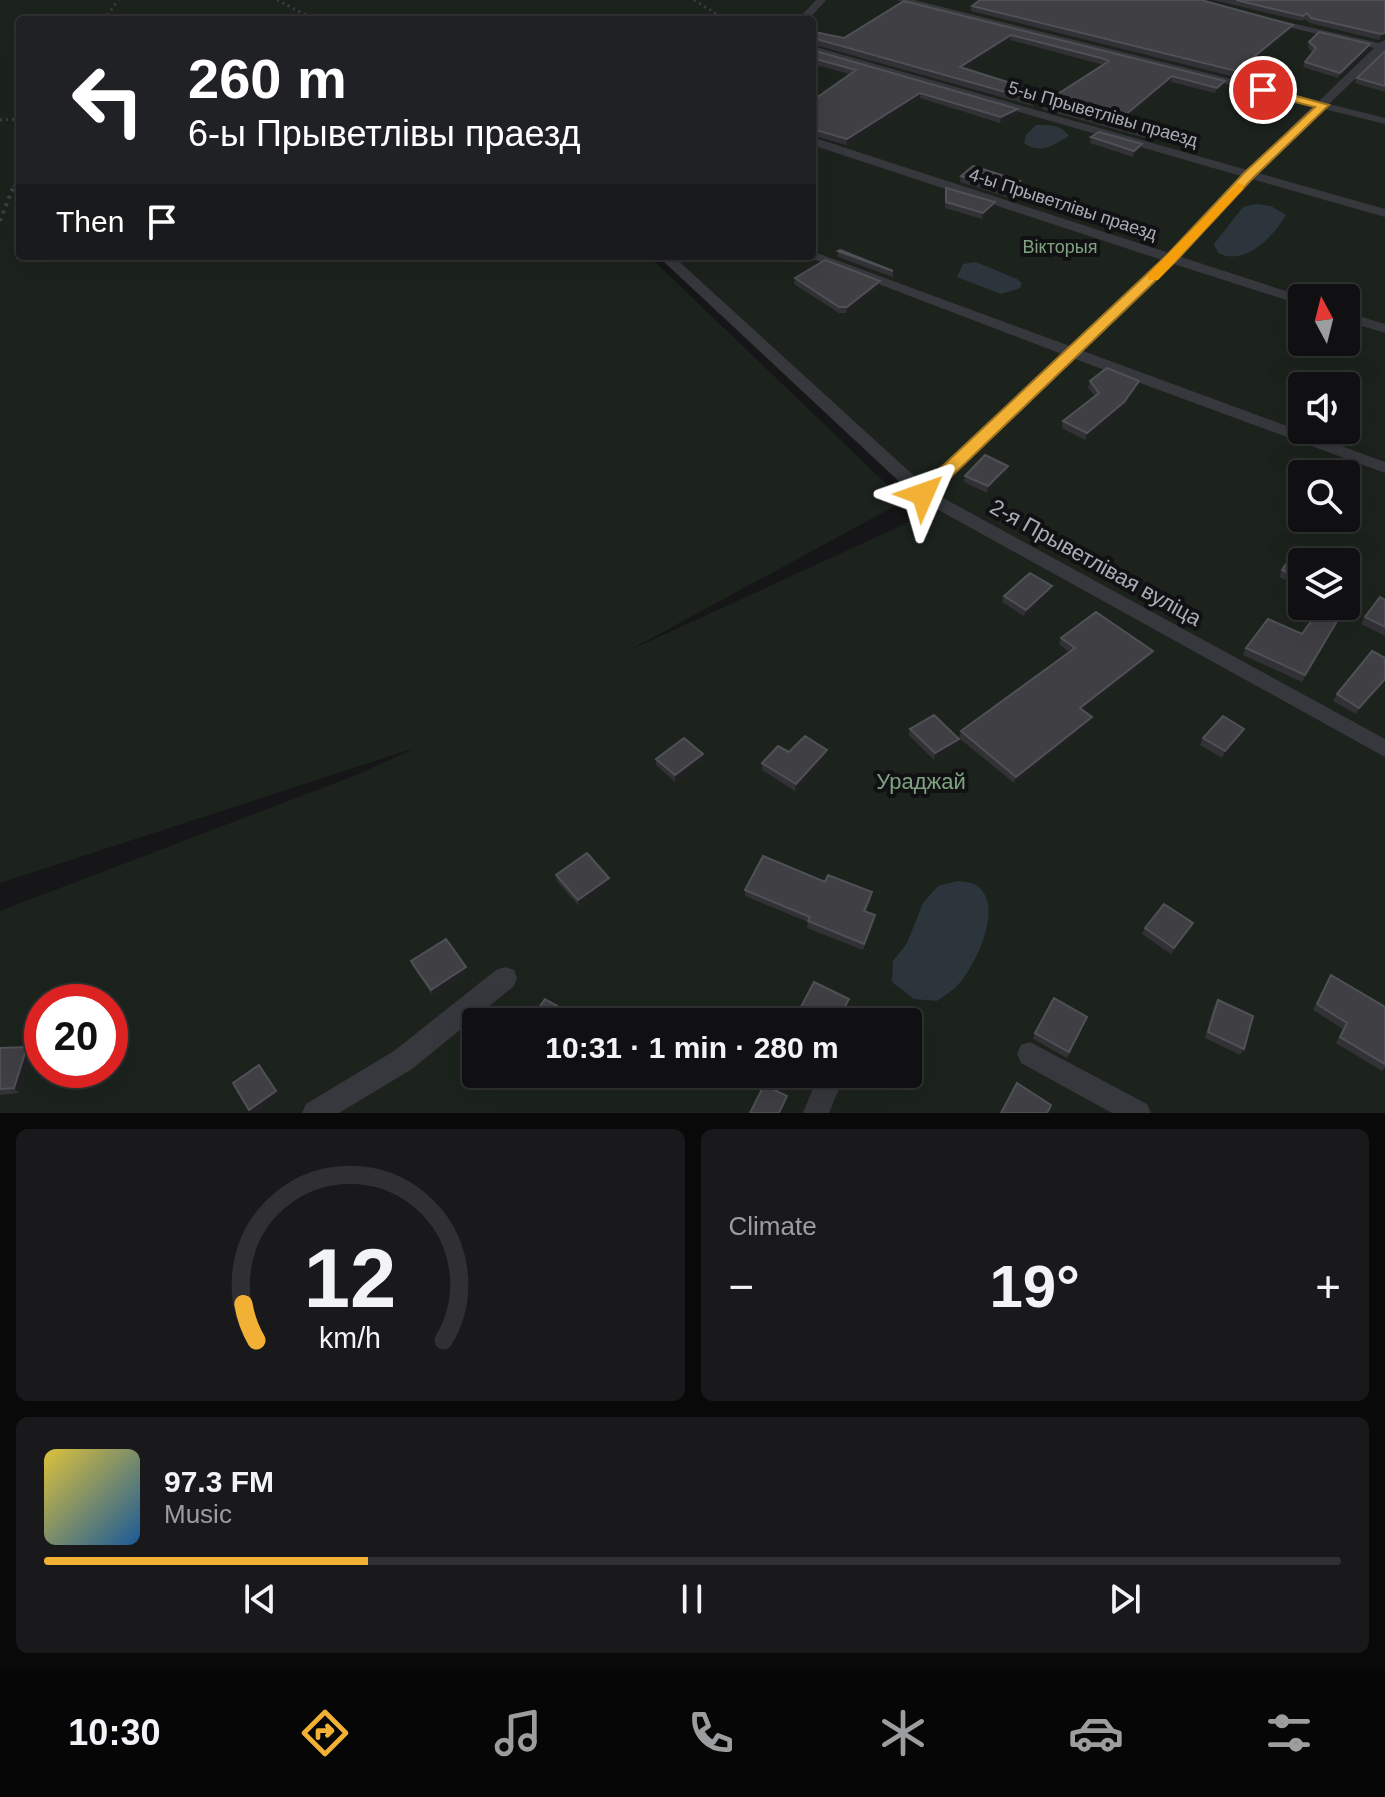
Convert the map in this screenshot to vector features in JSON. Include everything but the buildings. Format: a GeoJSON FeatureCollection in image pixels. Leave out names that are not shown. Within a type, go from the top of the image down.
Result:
{"type":"FeatureCollection","features":[{"type":"Feature","properties":{"kind":"lane"},"geometry":{"type":"LineString","coordinates":[[806,16],[821,0]]}},
{"type":"Feature","properties":{"kind":"lane"},"geometry":{"type":"LineString","coordinates":[[902,0],[1385,121]]}},
{"type":"Feature","properties":{"kind":"lane"},"geometry":{"type":"LineString","coordinates":[[1262,18],[1384,45]]}},
{"type":"Feature","properties":{"kind":"lane"},"geometry":{"type":"LineString","coordinates":[[923,494],[1172,258],[1249,175],[1384,45]]}},
{"type":"Feature","properties":{"kind":"lane","name":"5-ы Прыветлівы праезд"},"geometry":{"type":"LineString","coordinates":[[816,50],[1385,213]]}},
{"type":"Feature","properties":{"kind":"lane","name":"4-ы Прыветлівы праезд"},"geometry":{"type":"LineString","coordinates":[[816,142],[1288,296]]}},
{"type":"Feature","properties":{"kind":"lane"},"geometry":{"type":"LineString","coordinates":[[816,257],[1385,468]]}},
{"type":"Feature","properties":{"kind":"lane","name":"2-я Прыветлівая вуліца"},"geometry":{"type":"LineString","coordinates":[[674,260],[923,494],[1385,749]]}},
{"type":"Feature","properties":{"kind":"lane"},"geometry":{"type":"LineString","coordinates":[[1360,321],[1385,329]]}},
{"type":"Feature","properties":{"kind":"lane"},"geometry":{"type":"LineString","coordinates":[[315,1113],[403,1060],[505,978]]}},
{"type":"Feature","properties":{"kind":"lane"},"geometry":{"type":"LineString","coordinates":[[1030,1054],[1138,1113]]}},
{"type":"Feature","properties":{"kind":"lane"},"geometry":{"type":"LineString","coordinates":[[816,1113],[826,1088]]}},
{"type":"Feature","properties":{"kind":"path"},"geometry":{"type":"LineString","coordinates":[[277,0],[307,16]]}},
{"type":"Feature","properties":{"kind":"path"},"geometry":{"type":"LineString","coordinates":[[694,0],[720,16]]}},
{"type":"Feature","properties":{"kind":"path"},"geometry":{"type":"LineString","coordinates":[[0,221],[16,181]]}},
{"type":"Feature","properties":{"kind":"green space"},"geometry":{"type":"Polygon","coordinates":[[[0,0],[1385,0],[1385,1113],[0,1113],[0,911],[359,774],[415,748],[0,883],[0,0]],[[16,16],[16,260],[653,260],[904,501],[626,652],[931,512],[661,260],[816,260],[816,16],[16,16]]]}},
{"type":"Feature","properties":{"kind":"shaded area"},"geometry":{"type":"Polygon","coordinates":[[[1036,125],[1058,127],[1069,136],[1047,147],[1030,147],[1024,143],[1026,135],[1036,125]]]}},
{"type":"Feature","properties":{"kind":"shaded area"},"geometry":{"type":"Polygon","coordinates":[[[1256,204],[1271,206],[1286,215],[1266,240],[1248,253],[1228,256],[1218,253],[1214,244],[1243,207],[1256,204]]]}},
{"type":"Feature","properties":{"kind":"shaded area"},"geometry":{"type":"Polygon","coordinates":[[[976,262],[1017,279],[1022,283],[1020,288],[1001,294],[957,277],[963,264],[976,262]]]}},
{"type":"Feature","properties":{"kind":"shaded area"},"geometry":{"type":"Polygon","coordinates":[[[958,881],[976,885],[985,894],[988,920],[979,951],[964,977],[952,990],[937,1001],[914,999],[892,982],[893,961],[907,943],[923,903],[938,886],[958,881]]]}},
{"type":"Feature","properties":{"kind":"slow traffic"},"geometry":{"type":"LineString","coordinates":[[1153,277],[1238,187]]}},
{"type":"Feature","properties":{"kind":"route"},"geometry":{"type":"LineString","coordinates":[[923,494],[1172,258],[1249,175],[1323,105],[1263,90]]}},
{"type":"Feature","properties":{"kind":"park label","name":"Вікторыя"},"geometry":{"type":"Point","coordinates":[1060,247]}},
{"type":"Feature","properties":{"kind":"park label","name":"Ураджай"},"geometry":{"type":"Point","coordinates":[921,781]}}]}
